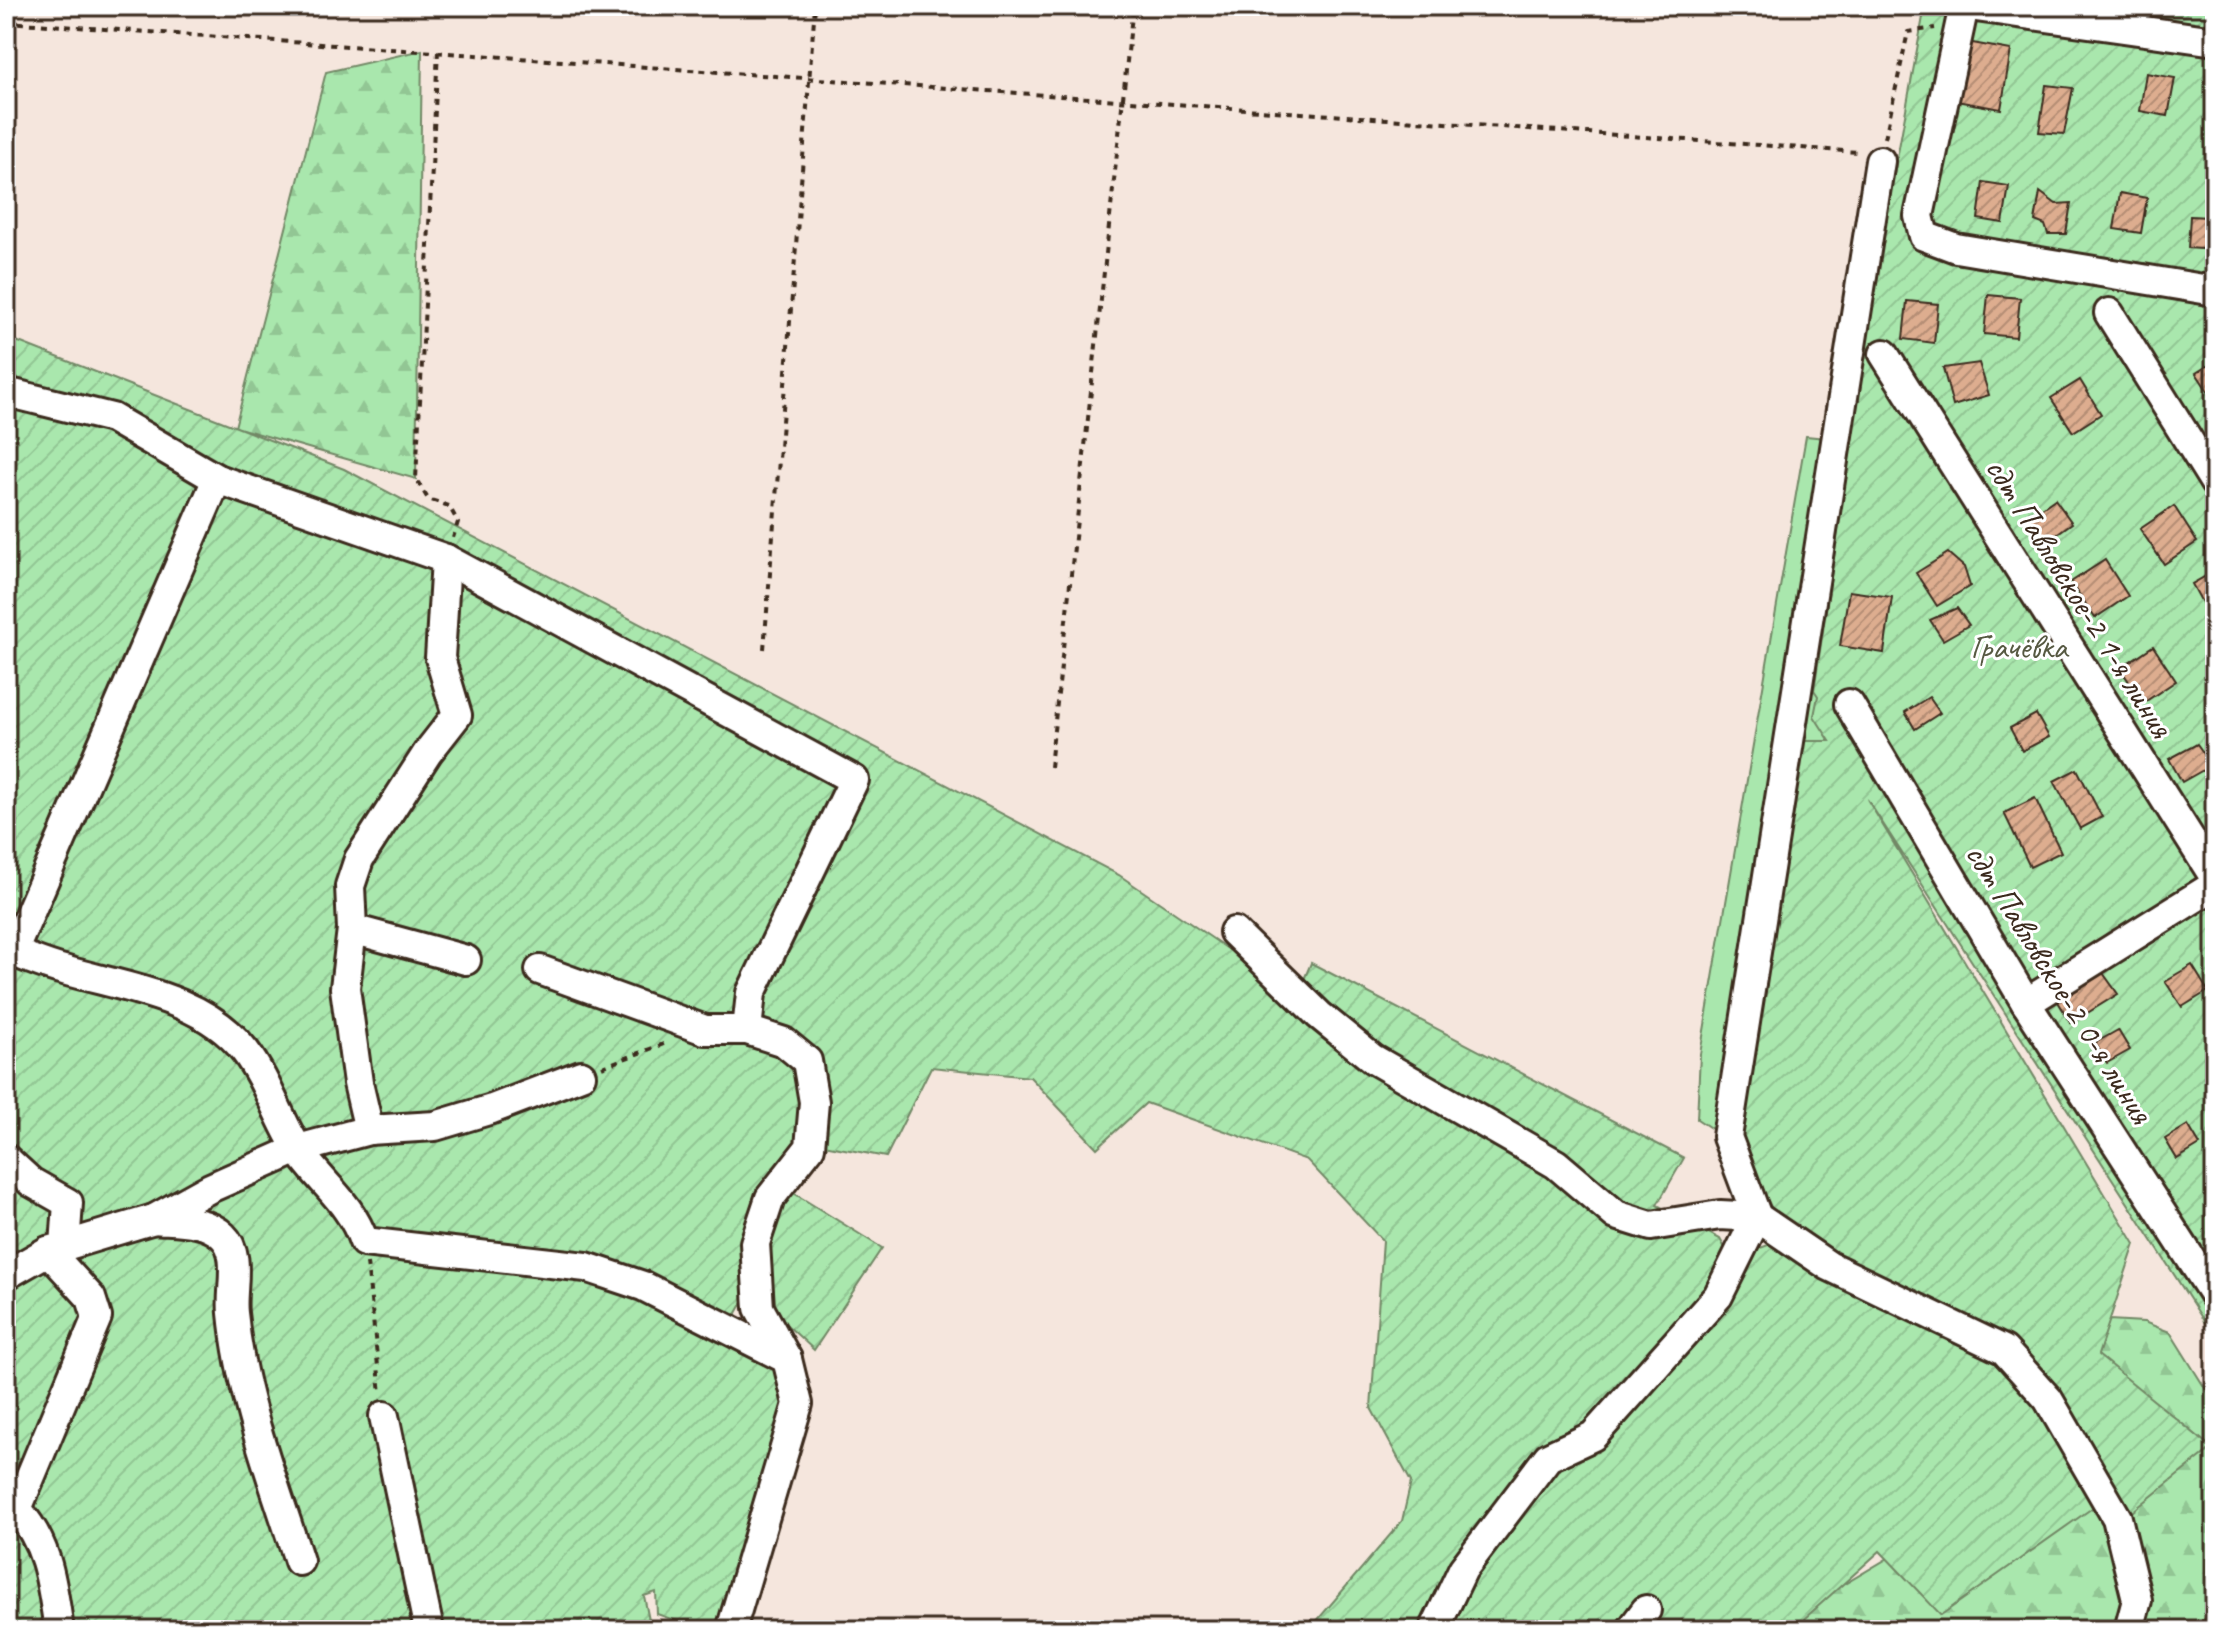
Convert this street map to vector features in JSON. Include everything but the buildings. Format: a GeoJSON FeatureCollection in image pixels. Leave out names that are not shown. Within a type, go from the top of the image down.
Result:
{"type":"FeatureCollection","features":[{"type":"Feature","properties":{"kind":"street"},"geometry":{"type":"LineString","coordinates":[[2215,41],[1965,12],[1919,216],[1924,236],[1956,248],[2215,291]]}},
{"type":"Feature","properties":{"kind":"street"},"geometry":{"type":"LineString","coordinates":[[1434,1630],[1463,1569],[1548,1457],[1593,1436],[1718,1296],[1757,1217],[1727,1137],[1880,161]]}},
{"type":"Feature","properties":{"kind":"street"},"geometry":{"type":"LineString","coordinates":[[2109,313],[2215,483]]}},
{"type":"Feature","properties":{"kind":"street","name":"сдт Павловское-2 1-я линия"},"geometry":{"type":"LineString","coordinates":[[1884,354],[2215,878]]}},
{"type":"Feature","properties":{"kind":"street"},"geometry":{"type":"LineString","coordinates":[[6,392],[112,418],[217,479],[446,559],[854,780],[751,993],[747,1030]]}},
{"type":"Feature","properties":{"kind":"street"},"geometry":{"type":"LineString","coordinates":[[217,479],[10,951],[62,970],[135,987],[202,1015],[244,1050],[298,1149],[344,1201],[357,1221],[364,1242],[586,1267],[643,1286],[787,1359]]}},
{"type":"Feature","properties":{"kind":"street"},"geometry":{"type":"LineString","coordinates":[[369,1130],[358,1083],[345,988],[352,929],[350,886],[359,859],[428,752],[457,715],[440,658],[446,559]]}},
{"type":"Feature","properties":{"kind":"street","name":"сдт Павловское-2 0-я линия"},"geometry":{"type":"LineString","coordinates":[[1849,704],[2026,1003],[2215,1296]]}},
{"type":"Feature","properties":{"kind":"street"},"geometry":{"type":"LineString","coordinates":[[2026,1003],[2215,885]]}},
{"type":"Feature","properties":{"kind":"street"},"geometry":{"type":"LineString","coordinates":[[352,929],[466,960]]}},
{"type":"Feature","properties":{"kind":"street"},"geometry":{"type":"LineString","coordinates":[[1234,932],[1319,1015],[1373,1059],[1556,1164],[1616,1215],[1651,1226],[1720,1215],[1757,1217],[1829,1266],[2004,1350],[2048,1399],[2117,1518],[2137,1600],[2129,1630]]}},
{"type":"Feature","properties":{"kind":"street"},"geometry":{"type":"LineString","coordinates":[[540,970],[705,1030],[747,1030],[784,1042],[807,1061],[814,1102],[810,1147],[770,1198],[755,1243],[759,1308],[787,1359],[798,1404],[731,1630]]}},
{"type":"Feature","properties":{"kind":"street"},"geometry":{"type":"LineString","coordinates":[[6,1275],[56,1249],[154,1219],[210,1188],[298,1149],[369,1130],[435,1126],[492,1109],[581,1075]]}},
{"type":"Feature","properties":{"kind":"street"},"geometry":{"type":"LineString","coordinates":[[6,1159],[31,1182],[68,1203],[56,1249]]}},
{"type":"Feature","properties":{"kind":"street"},"geometry":{"type":"LineString","coordinates":[[154,1219],[206,1225],[225,1237],[232,1254],[232,1311],[253,1418],[299,1561]]}},
{"type":"Feature","properties":{"kind":"street"},"geometry":{"type":"LineString","coordinates":[[56,1249],[91,1298],[97,1317],[11,1506],[35,1529],[50,1565],[59,1630]]}},
{"type":"Feature","properties":{"kind":"street"},"geometry":{"type":"LineString","coordinates":[[384,1416],[429,1630]]}},
{"type":"Feature","properties":{"kind":"path"},"geometry":{"type":"LineString","coordinates":[[764,649],[815,6]]}},
{"type":"Feature","properties":{"kind":"path"},"geometry":{"type":"LineString","coordinates":[[1050,767],[1133,6]]}},
{"type":"Feature","properties":{"kind":"path"},"geometry":{"type":"LineString","coordinates":[[6,22],[1862,152],[1880,161],[1908,32],[1965,12]]}},
{"type":"Feature","properties":{"kind":"path"},"geometry":{"type":"LineString","coordinates":[[438,51],[416,479],[428,499],[449,506],[458,522],[446,559]]}},
{"type":"Feature","properties":{"kind":"path"},"geometry":{"type":"LineString","coordinates":[[581,1075],[705,1030]]}},
{"type":"Feature","properties":{"kind":"path"},"geometry":{"type":"LineString","coordinates":[[364,1242],[371,1334],[384,1416]]}},
{"type":"Feature","properties":{"kind":"green space","name":"Грачёвка"},"geometry":{"type":"Polygon","coordinates":[[[1925,6],[2215,6],[2215,1338],[1867,799],[2135,1244],[2098,1355],[2212,1448],[2128,1515],[2112,1494],[1941,1615],[1880,1551],[1805,1618],[1812,1630],[1309,1630],[1402,1521],[1411,1482],[1371,1408],[1383,1241],[1307,1160],[1146,1103],[1097,1148],[1030,1077],[931,1067],[886,1157],[819,1144],[784,1187],[882,1248],[814,1350],[775,1314],[763,1267],[724,1336],[773,1367],[785,1402],[719,1630],[702,1630],[657,1614],[656,1592],[644,1596],[651,1630],[6,1630],[6,337],[344,469],[1119,875],[1297,996],[1311,963],[1684,1158],[1657,1205],[1720,1239],[1731,1259],[1787,1238],[1735,1137],[1802,741],[1830,741],[1814,716],[1818,696],[1814,690],[1880,251],[1925,6]]]}},
{"type":"Feature","properties":{"kind":"green space"},"geometry":{"type":"Polygon","coordinates":[[[422,50],[416,479],[235,427],[326,72],[422,50]]]}},
{"type":"Feature","properties":{"kind":"green space"},"geometry":{"type":"Polygon","coordinates":[[[1806,436],[1885,444],[1757,1159],[1697,1119],[1700,1054],[1806,436]]]}},
{"type":"Feature","properties":{"kind":"green space"},"geometry":{"type":"Polygon","coordinates":[[[2109,1320],[2144,1322],[2170,1332],[2215,1404],[2215,1630],[1812,1630],[1804,1618],[1800,1562],[1846,1583],[1912,1544],[2112,1494],[2212,1448],[2097,1355],[2109,1320]]]}}]}
